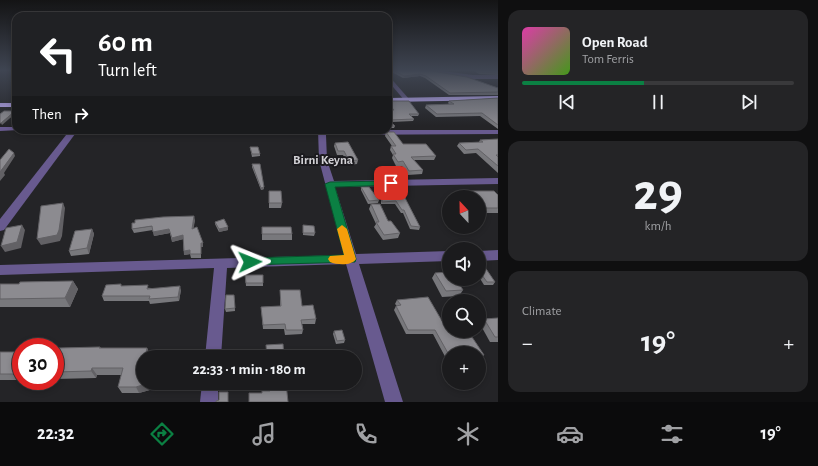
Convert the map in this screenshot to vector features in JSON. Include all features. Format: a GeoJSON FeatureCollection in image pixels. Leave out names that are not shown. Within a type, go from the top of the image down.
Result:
{"type":"FeatureCollection","features":[{"type":"Feature","properties":{"kind":"highway"},"geometry":{"type":"LineString","coordinates":[[392,100],[498,98]]}},
{"type":"Feature","properties":{"kind":"highway"},"geometry":{"type":"LineString","coordinates":[[0,105],[12,105]]}},
{"type":"Feature","properties":{"kind":"street"},"geometry":{"type":"LineString","coordinates":[[398,89],[407,100]]}},
{"type":"Feature","properties":{"kind":"street"},"geometry":{"type":"LineString","coordinates":[[0,129],[12,129]]}},
{"type":"Feature","properties":{"kind":"street"},"geometry":{"type":"LineString","coordinates":[[392,132],[498,132]]}},
{"type":"Feature","properties":{"kind":"street"},"geometry":{"type":"LineString","coordinates":[[0,227],[71,134]]}},
{"type":"Feature","properties":{"kind":"street"},"geometry":{"type":"LineString","coordinates":[[322,134],[323,160],[394,402]]}},
{"type":"Feature","properties":{"kind":"street"},"geometry":{"type":"LineString","coordinates":[[330,184],[498,181]]}},
{"type":"Feature","properties":{"kind":"street"},"geometry":{"type":"LineString","coordinates":[[486,256],[498,255]]}},
{"type":"Feature","properties":{"kind":"street"},"geometry":{"type":"LineString","coordinates":[[0,270],[442,256]]}},
{"type":"Feature","properties":{"kind":"street"},"geometry":{"type":"LineString","coordinates":[[214,350],[221,263]]}},
{"type":"Feature","properties":{"kind":"street"},"geometry":{"type":"LineString","coordinates":[[209,402],[210,390]]}},
{"type":"Feature","properties":{"kind":"building"},"geometry":{"type":"Polygon","coordinates":[[[444,89],[498,89],[498,92],[450,93],[444,89]]]}},
{"type":"Feature","properties":{"kind":"building"},"geometry":{"type":"Polygon","coordinates":[[[498,98],[498,125],[482,113],[437,114],[426,105],[454,104],[449,101],[498,98]]]}},
{"type":"Feature","properties":{"kind":"building"},"geometry":{"type":"Polygon","coordinates":[[[392,101],[409,101],[419,114],[409,114],[414,119],[392,120],[392,110],[394,110],[392,108],[392,101]]]}},
{"type":"Feature","properties":{"kind":"building"},"geometry":{"type":"Polygon","coordinates":[[[4,111],[12,111],[12,114],[1,123],[0,114],[4,111]]]}},
{"type":"Feature","properties":{"kind":"building"},"geometry":{"type":"Polygon","coordinates":[[[392,132],[394,132],[403,144],[426,144],[436,156],[411,157],[423,170],[409,171],[403,161],[398,162],[393,154],[396,154],[391,146],[396,146],[387,134],[392,134],[392,132]]]}},
{"type":"Feature","properties":{"kind":"building"},"geometry":{"type":"Polygon","coordinates":[[[498,139],[498,155],[496,155],[498,157],[498,166],[478,149],[466,150],[459,143],[483,142],[480,140],[498,139]]]}},
{"type":"Feature","properties":{"kind":"building"},"geometry":{"type":"Polygon","coordinates":[[[348,142],[358,160],[349,161],[344,151],[338,151],[335,143],[348,142]]]}},
{"type":"Feature","properties":{"kind":"building"},"geometry":{"type":"Polygon","coordinates":[[[250,147],[258,147],[260,154],[252,154],[250,147]]]}},
{"type":"Feature","properties":{"kind":"building"},"geometry":{"type":"Polygon","coordinates":[[[9,149],[14,153],[0,172],[0,160],[9,149]]]}},
{"type":"Feature","properties":{"kind":"building"},"geometry":{"type":"Polygon","coordinates":[[[252,164],[260,164],[264,187],[261,188],[252,164]]]}},
{"type":"Feature","properties":{"kind":"building"},"geometry":{"type":"Polygon","coordinates":[[[361,187],[369,187],[379,200],[369,201],[361,187]]]}},
{"type":"Feature","properties":{"kind":"building"},"geometry":{"type":"Polygon","coordinates":[[[269,191],[281,191],[282,203],[269,203],[269,191]]]}},
{"type":"Feature","properties":{"kind":"building"},"geometry":{"type":"Polygon","coordinates":[[[486,191],[494,191],[498,195],[498,208],[486,208],[486,191]]]}},
{"type":"Feature","properties":{"kind":"building"},"geometry":{"type":"Polygon","coordinates":[[[403,194],[420,227],[411,226],[404,210],[402,210],[396,201],[382,202],[382,195],[403,194]]]}},
{"type":"Feature","properties":{"kind":"building"},"geometry":{"type":"Polygon","coordinates":[[[63,203],[57,235],[37,239],[41,206],[63,203]]]}},
{"type":"Feature","properties":{"kind":"building"},"geometry":{"type":"Polygon","coordinates":[[[371,204],[380,204],[388,221],[391,221],[400,233],[384,235],[376,222],[379,222],[371,204]]]}},
{"type":"Feature","properties":{"kind":"building"},"geometry":{"type":"Polygon","coordinates":[[[194,216],[192,229],[197,227],[203,243],[201,243],[201,254],[190,254],[190,250],[184,251],[183,235],[172,238],[169,229],[153,232],[152,226],[132,229],[132,223],[135,223],[135,220],[194,216]]]}},
{"type":"Feature","properties":{"kind":"building"},"geometry":{"type":"Polygon","coordinates":[[[224,219],[228,227],[219,229],[215,222],[224,219]]]}},
{"type":"Feature","properties":{"kind":"building"},"geometry":{"type":"Polygon","coordinates":[[[22,225],[17,242],[1,246],[6,228],[22,225]]]}},
{"type":"Feature","properties":{"kind":"building"},"geometry":{"type":"Polygon","coordinates":[[[303,225],[314,226],[315,233],[303,233],[303,225]]]}},
{"type":"Feature","properties":{"kind":"building"},"geometry":{"type":"Polygon","coordinates":[[[262,227],[291,227],[292,234],[262,234],[262,227]]]}},
{"type":"Feature","properties":{"kind":"building"},"geometry":{"type":"Polygon","coordinates":[[[92,229],[87,248],[69,251],[75,231],[92,229]]]}},
{"type":"Feature","properties":{"kind":"building"},"geometry":{"type":"Polygon","coordinates":[[[486,269],[495,282],[487,282],[486,281],[486,269]]]}},
{"type":"Feature","properties":{"kind":"building"},"geometry":{"type":"Polygon","coordinates":[[[442,272],[442,284],[435,273],[442,272]]]}},
{"type":"Feature","properties":{"kind":"building"},"geometry":{"type":"Polygon","coordinates":[[[245,275],[263,275],[263,283],[246,283],[245,275]]]}},
{"type":"Feature","properties":{"kind":"building"},"geometry":{"type":"Polygon","coordinates":[[[73,281],[65,298],[0,299],[0,284],[73,281]]]}},
{"type":"Feature","properties":{"kind":"building"},"geometry":{"type":"Polygon","coordinates":[[[121,284],[121,286],[148,285],[147,289],[180,286],[178,297],[149,299],[150,296],[102,296],[106,285],[121,284]]]}},
{"type":"Feature","properties":{"kind":"building"},"geometry":{"type":"Polygon","coordinates":[[[443,286],[460,286],[463,290],[446,291],[443,286]]]}},
{"type":"Feature","properties":{"kind":"building"},"geometry":{"type":"Polygon","coordinates":[[[280,290],[300,290],[302,306],[313,305],[316,319],[301,320],[303,330],[286,330],[285,324],[263,325],[261,307],[281,306],[280,290]]]}},
{"type":"Feature","properties":{"kind":"building"},"geometry":{"type":"Polygon","coordinates":[[[226,295],[234,295],[235,308],[225,309],[226,295]]]}},
{"type":"Feature","properties":{"kind":"building"},"geometry":{"type":"Polygon","coordinates":[[[428,297],[442,321],[442,338],[473,338],[478,346],[444,346],[435,330],[408,330],[396,306],[401,305],[397,300],[428,297]]]}},
{"type":"Feature","properties":{"kind":"building"},"geometry":{"type":"Polygon","coordinates":[[[498,318],[498,337],[495,337],[486,322],[486,319],[498,318]]]}},
{"type":"Feature","properties":{"kind":"building"},"geometry":{"type":"Polygon","coordinates":[[[342,330],[345,340],[337,341],[334,331],[342,330]]]}},
{"type":"Feature","properties":{"kind":"building"},"geometry":{"type":"Polygon","coordinates":[[[283,344],[283,350],[266,350],[266,345],[283,344]]]}},
{"type":"Feature","properties":{"kind":"building"},"geometry":{"type":"Polygon","coordinates":[[[64,348],[147,348],[147,350],[136,350],[136,387],[118,387],[123,368],[92,368],[91,371],[64,372],[64,348]]]}},
{"type":"Feature","properties":{"kind":"building"},"geometry":{"type":"Polygon","coordinates":[[[0,352],[12,352],[12,374],[0,374],[0,352]]]}},
{"type":"Feature","properties":{"kind":"building"},"geometry":{"type":"Polygon","coordinates":[[[287,390],[288,402],[249,402],[249,393],[262,393],[262,391],[287,390]]]}},
{"type":"Feature","properties":{"kind":"building"},"geometry":{"type":"Polygon","coordinates":[[[219,392],[228,392],[228,402],[216,402],[219,400],[219,392]]]}},
{"type":"Feature","properties":{"kind":"slow traffic"},"geometry":{"type":"LineString","coordinates":[[334,259],[351,259],[342,229]]}},
{"type":"Feature","properties":{"kind":"district","name":"Birni Keyna"},"geometry":{"type":"Point","coordinates":[323,160]}},
{"type":"Feature","properties":{"kind":"route"},"geometry":{"type":"LineString","coordinates":[[250,262],[351,259],[330,184],[391,183]]}}]}
